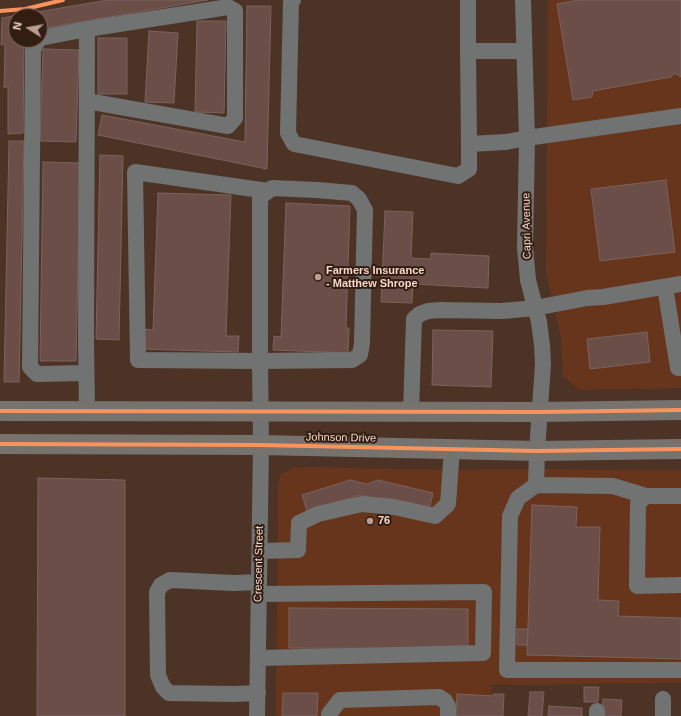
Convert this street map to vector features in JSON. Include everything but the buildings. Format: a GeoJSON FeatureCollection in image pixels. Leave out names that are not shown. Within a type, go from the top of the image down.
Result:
{"type":"FeatureCollection","features":[{"type":"Feature","properties":{"kind":"main road"},"geometry":{"type":"LineString","coordinates":[[0,411],[540,412],[681,410]]}},
{"type":"Feature","properties":{"kind":"main road","name":"Johnson Drive"},"geometry":{"type":"LineString","coordinates":[[0,444],[537,450],[681,449]]}},
{"type":"Feature","properties":{"kind":"street"},"geometry":{"type":"LineString","coordinates":[[293,0],[291,2],[288,133],[294,144],[458,176],[469,169],[468,0]]}},
{"type":"Feature","properties":{"kind":"street","name":"Capri Avenue"},"geometry":{"type":"LineString","coordinates":[[523,0],[527,138],[525,247],[528,280],[538,322],[542,345],[543,364],[536,486]]}},
{"type":"Feature","properties":{"kind":"street"},"geometry":{"type":"LineString","coordinates":[[48,37],[87,29],[228,7],[235,11],[235,118],[228,126],[87,101]]}},
{"type":"Feature","properties":{"kind":"street"},"geometry":{"type":"LineString","coordinates":[[86,411],[87,29]]}},
{"type":"Feature","properties":{"kind":"street"},"geometry":{"type":"LineString","coordinates":[[34,48],[30,367],[37,374],[86,373]]}},
{"type":"Feature","properties":{"kind":"street"},"geometry":{"type":"LineString","coordinates":[[468,51],[524,51]]}},
{"type":"Feature","properties":{"kind":"street"},"geometry":{"type":"LineString","coordinates":[[469,144],[506,142],[681,116]]}},
{"type":"Feature","properties":{"kind":"street"},"geometry":{"type":"LineString","coordinates":[[135,172],[268,191],[272,188],[352,192],[359,199],[364,210],[362,343],[360,355],[352,360],[260,361],[138,360],[135,172]]}},
{"type":"Feature","properties":{"kind":"street","name":"Crescent Street"},"geometry":{"type":"LineString","coordinates":[[257,716],[261,446],[260,197],[268,191]]}},
{"type":"Feature","properties":{"kind":"street"},"geometry":{"type":"LineString","coordinates":[[411,412],[414,320],[420,314],[428,311],[440,310],[502,311],[535,308],[587,298],[603,297],[681,284]]}},
{"type":"Feature","properties":{"kind":"street"},"geometry":{"type":"LineString","coordinates":[[665,287],[678,368],[681,368]]}},
{"type":"Feature","properties":{"kind":"street"},"geometry":{"type":"LineString","coordinates":[[260,551],[298,550],[299,523],[318,514],[362,504],[394,507],[435,516],[448,504],[452,449]]}},
{"type":"Feature","properties":{"kind":"street"},"geometry":{"type":"LineString","coordinates":[[681,496],[646,496],[613,486],[536,486],[518,498],[510,516],[507,670],[681,670]]}},
{"type":"Feature","properties":{"kind":"street"},"geometry":{"type":"LineString","coordinates":[[646,496],[638,502],[637,586],[681,585]]}},
{"type":"Feature","properties":{"kind":"street"},"geometry":{"type":"LineString","coordinates":[[258,658],[483,653],[484,592],[259,588],[234,583],[170,580],[161,585],[156,592],[158,675],[162,687],[169,693],[258,693]]}},
{"type":"Feature","properties":{"kind":"street"},"geometry":{"type":"LineString","coordinates":[[329,716],[340,700],[439,697],[445,701],[448,706],[448,716]]}},
{"type":"Feature","properties":{"kind":"street"},"geometry":{"type":"LineString","coordinates":[[663,699],[663,716]]}},
{"type":"Feature","properties":{"kind":"shaded area"},"geometry":{"type":"Polygon","coordinates":[[[548,0],[681,0],[681,388],[579,390],[563,376],[561,338],[546,272],[548,0]]]}},
{"type":"Feature","properties":{"kind":"shaded area"},"geometry":{"type":"Polygon","coordinates":[[[297,467],[463,470],[681,470],[681,683],[491,685],[491,716],[276,716],[278,484],[281,474],[297,467]]]}},
{"type":"Feature","properties":{"kind":"cycle path"},"geometry":{"type":"LineString","coordinates":[[0,11],[25,9],[63,0]]}},
{"type":"Feature","properties":{"kind":"cycle path"},"geometry":{"type":"LineString","coordinates":[[0,411],[540,412],[681,410]]}},
{"type":"Feature","properties":{"kind":"cycle path"},"geometry":{"type":"LineString","coordinates":[[0,444],[261,445],[537,451],[681,449]]}},
{"type":"Feature","properties":{"kind":"place","name":"Farmers Insurance - Matthew Shrope"},"geometry":{"type":"Point","coordinates":[318,277]}},
{"type":"Feature","properties":{"kind":"place","name":"76"},"geometry":{"type":"Point","coordinates":[370,521]}}]}
